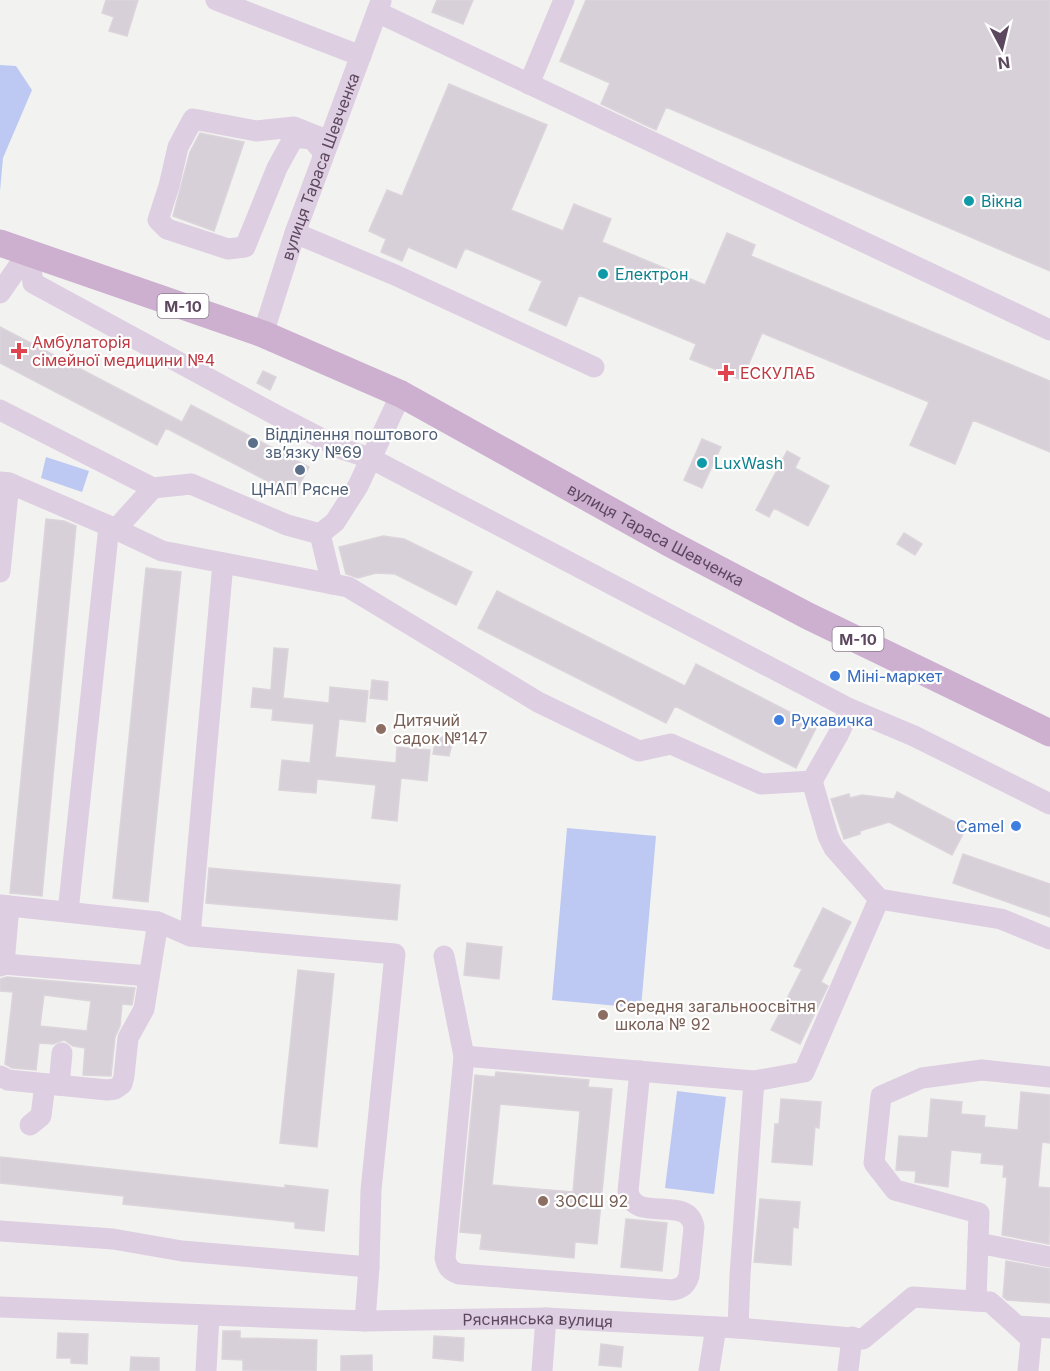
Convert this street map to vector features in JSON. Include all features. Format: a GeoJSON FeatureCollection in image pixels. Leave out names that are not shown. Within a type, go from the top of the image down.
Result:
{"type":"FeatureCollection","features":[{"type":"Feature","properties":{"kind":"main road","name":"вулиця Тараса Шевченка"},"geometry":{"type":"LineString","coordinates":[[0,243],[29,251],[263,334],[401,394],[667,542],[808,616],[1050,733]]}},
{"type":"Feature","properties":{"kind":"street"},"geometry":{"type":"LineString","coordinates":[[216,0],[361,56]]}},
{"type":"Feature","properties":{"kind":"street"},"geometry":{"type":"LineString","coordinates":[[529,84],[564,0]]}},
{"type":"Feature","properties":{"kind":"street"},"geometry":{"type":"LineString","coordinates":[[379,6],[529,84],[1050,330]]}},
{"type":"Feature","properties":{"kind":"street","name":"вулиця Тараса Шевченка"},"geometry":{"type":"LineString","coordinates":[[263,334],[295,233],[379,6]]}},
{"type":"Feature","properties":{"kind":"street"},"geometry":{"type":"LineString","coordinates":[[193,120],[256,131],[294,127],[327,147],[312,139],[294,137],[277,168],[245,247],[228,249],[167,229],[158,220],[178,147],[193,120]]}},
{"type":"Feature","properties":{"kind":"street"},"geometry":{"type":"LineString","coordinates":[[295,233],[395,275],[594,367]]}},
{"type":"Feature","properties":{"kind":"street"},"geometry":{"type":"LineString","coordinates":[[0,293],[29,251]]}},
{"type":"Feature","properties":{"kind":"street"},"geometry":{"type":"LineString","coordinates":[[29,251],[33,283],[284,419],[342,449],[370,458],[850,709],[914,736],[1050,804]]}},
{"type":"Feature","properties":{"kind":"street"},"geometry":{"type":"LineString","coordinates":[[320,534],[335,522],[358,486],[401,394]]}},
{"type":"Feature","properties":{"kind":"street"},"geometry":{"type":"LineString","coordinates":[[0,410],[153,488],[191,484],[287,525],[320,534]]}},
{"type":"Feature","properties":{"kind":"street"},"geometry":{"type":"LineString","coordinates":[[0,572],[4,483],[112,527],[162,551],[348,587],[538,702],[639,751],[671,744],[761,784],[812,781]]}},
{"type":"Feature","properties":{"kind":"street"},"geometry":{"type":"LineString","coordinates":[[68,912],[112,527],[153,488]]}},
{"type":"Feature","properties":{"kind":"street"},"geometry":{"type":"LineString","coordinates":[[320,534],[332,584]]}},
{"type":"Feature","properties":{"kind":"street"},"geometry":{"type":"LineString","coordinates":[[190,936],[223,563]]}},
{"type":"Feature","properties":{"kind":"street"},"geometry":{"type":"LineString","coordinates":[[850,709],[812,781],[828,836],[834,848],[879,899],[1001,919],[1050,939]]}},
{"type":"Feature","properties":{"kind":"street"},"geometry":{"type":"LineString","coordinates":[[464,1056],[754,1081],[804,1072],[879,899]]}},
{"type":"Feature","properties":{"kind":"street"},"geometry":{"type":"LineString","coordinates":[[149,976],[2,965],[4,905],[158,922],[190,936],[395,954],[371,1190],[365,1322]]}},
{"type":"Feature","properties":{"kind":"street"},"geometry":{"type":"LineString","coordinates":[[0,1076],[8,1080],[107,1090],[115,1089],[122,1084],[128,1038],[144,1009],[158,922]]}},
{"type":"Feature","properties":{"kind":"street"},"geometry":{"type":"LineString","coordinates":[[444,956],[464,1056],[445,1258],[452,1272],[673,1290],[687,1283],[693,1220],[687,1213],[680,1211],[642,1207],[635,1204],[628,1191],[640,1071]]}},
{"type":"Feature","properties":{"kind":"street"},"geometry":{"type":"LineString","coordinates":[[30,1125],[41,1116],[62,1053]]}},
{"type":"Feature","properties":{"kind":"street"},"geometry":{"type":"LineString","coordinates":[[976,1301],[979,1213],[895,1190],[874,1163],[881,1096],[922,1078],[982,1070],[1050,1077]]}},
{"type":"Feature","properties":{"kind":"street"},"geometry":{"type":"LineString","coordinates":[[738,1328],[754,1081]]}},
{"type":"Feature","properties":{"kind":"street"},"geometry":{"type":"LineString","coordinates":[[0,1231],[113,1239],[182,1251],[369,1267]]}},
{"type":"Feature","properties":{"kind":"street"},"geometry":{"type":"LineString","coordinates":[[978,1243],[1050,1257]]}},
{"type":"Feature","properties":{"kind":"street","name":"Ряснянська вулиця"},"geometry":{"type":"LineString","coordinates":[[0,1307],[365,1322],[546,1318],[738,1328],[863,1339],[913,1297],[990,1302],[1031,1339],[1028,1371]]}},
{"type":"Feature","properties":{"kind":"street"},"geometry":{"type":"LineString","coordinates":[[206,1371],[209,1316]]}},
{"type":"Feature","properties":{"kind":"street"},"geometry":{"type":"LineString","coordinates":[[542,1371],[546,1318]]}},
{"type":"Feature","properties":{"kind":"street"},"geometry":{"type":"LineString","coordinates":[[1017,1326],[1050,1328]]}},
{"type":"Feature","properties":{"kind":"street"},"geometry":{"type":"LineString","coordinates":[[709,1371],[716,1327]]}},
{"type":"Feature","properties":{"kind":"street"},"geometry":{"type":"LineString","coordinates":[[848,1371],[852,1337]]}},
{"type":"Feature","properties":{"kind":"shaded area"},"geometry":{"type":"Polygon","coordinates":[[[0,65],[16,66],[32,90],[3,158],[0,191],[0,65]]]}},
{"type":"Feature","properties":{"kind":"shaded area"},"geometry":{"type":"Polygon","coordinates":[[[46,457],[89,471],[82,492],[41,478],[46,457]]]}},
{"type":"Feature","properties":{"kind":"shaded area"},"geometry":{"type":"Polygon","coordinates":[[[567,828],[656,836],[641,1008],[552,1000],[567,828]]]}},
{"type":"Feature","properties":{"kind":"shaded area"},"geometry":{"type":"Polygon","coordinates":[[[677,1091],[726,1097],[714,1194],[665,1188],[677,1091]]]}},
{"type":"Feature","properties":{"kind":"building"},"geometry":{"type":"Polygon","coordinates":[[[106,0],[138,0],[127,36],[109,31],[114,17],[102,13],[106,0]]]}},
{"type":"Feature","properties":{"kind":"building"},"geometry":{"type":"Polygon","coordinates":[[[437,0],[473,0],[463,24],[432,12],[437,0]]]}},
{"type":"Feature","properties":{"kind":"building","name":"Вікна"},"geometry":{"type":"Polygon","coordinates":[[[586,0],[1050,0],[1050,271],[666,107],[656,130],[601,104],[610,83],[560,61],[586,0]]]}},
{"type":"Feature","properties":{"kind":"building","name":"Електрон"},"geometry":{"type":"Polygon","coordinates":[[[449,84],[547,125],[511,210],[563,231],[574,204],[611,219],[602,242],[705,285],[727,233],[755,245],[751,256],[1050,381],[1050,452],[973,420],[955,464],[910,445],[929,402],[762,333],[742,380],[690,359],[696,344],[579,295],[566,326],[529,310],[542,281],[465,248],[456,268],[408,247],[402,261],[381,252],[386,239],[369,231],[387,190],[402,196],[449,84]]]}},
{"type":"Feature","properties":{"kind":"building"},"geometry":{"type":"Polygon","coordinates":[[[200,133],[244,142],[214,231],[173,216],[190,152],[200,133]]]}},
{"type":"Feature","properties":{"kind":"building"},"geometry":{"type":"Polygon","coordinates":[[[0,327],[182,422],[191,405],[309,467],[294,495],[166,428],[157,445],[0,363],[0,327]]]}},
{"type":"Feature","properties":{"kind":"building"},"geometry":{"type":"Polygon","coordinates":[[[263,371],[276,377],[270,390],[257,383],[263,371]]]}},
{"type":"Feature","properties":{"kind":"building","name":"LuxWash"},"geometry":{"type":"Polygon","coordinates":[[[702,439],[721,447],[702,488],[684,480],[702,439]]]}},
{"type":"Feature","properties":{"kind":"building"},"geometry":{"type":"Polygon","coordinates":[[[787,451],[800,458],[795,468],[829,486],[808,526],[774,508],[769,517],[756,510],[787,451]]]}},
{"type":"Feature","properties":{"kind":"building"},"geometry":{"type":"Polygon","coordinates":[[[46,519],[64,521],[76,526],[42,896],[10,893],[46,519]]]}},
{"type":"Feature","properties":{"kind":"building"},"geometry":{"type":"Polygon","coordinates":[[[904,533],[922,544],[915,555],[897,544],[904,533]]]}},
{"type":"Feature","properties":{"kind":"building"},"geometry":{"type":"Polygon","coordinates":[[[383,536],[404,539],[472,572],[456,605],[395,574],[376,573],[358,578],[346,574],[339,547],[383,536]]]}},
{"type":"Feature","properties":{"kind":"building"},"geometry":{"type":"Polygon","coordinates":[[[146,568],[181,572],[148,902],[113,898],[146,568]]]}},
{"type":"Feature","properties":{"kind":"building"},"geometry":{"type":"Polygon","coordinates":[[[497,591],[685,686],[696,664],[817,726],[796,768],[675,706],[666,723],[478,628],[497,591]]]}},
{"type":"Feature","properties":{"kind":"building"},"geometry":{"type":"Polygon","coordinates":[[[274,648],[288,649],[283,698],[329,703],[330,687],[368,691],[365,722],[339,719],[335,757],[396,763],[397,747],[430,750],[427,781],[401,778],[397,821],[372,818],[376,785],[317,779],[316,793],[279,790],[282,760],[310,763],[314,724],[272,720],[273,709],[251,707],[253,688],[271,690],[274,648]]]}},
{"type":"Feature","properties":{"kind":"building"},"geometry":{"type":"Polygon","coordinates":[[[372,680],[388,682],[387,700],[370,698],[372,680]]]}},
{"type":"Feature","properties":{"kind":"building"},"geometry":{"type":"Polygon","coordinates":[[[436,736],[453,739],[449,756],[433,754],[436,736]]]}},
{"type":"Feature","properties":{"kind":"building"},"geometry":{"type":"Polygon","coordinates":[[[897,792],[966,828],[952,855],[889,822],[860,831],[860,834],[844,839],[831,799],[849,794],[850,798],[862,795],[894,799],[897,792]]]}},
{"type":"Feature","properties":{"kind":"building"},"geometry":{"type":"Polygon","coordinates":[[[963,854],[1050,884],[1050,917],[953,883],[963,854]]]}},
{"type":"Feature","properties":{"kind":"building"},"geometry":{"type":"Polygon","coordinates":[[[209,868],[400,885],[397,920],[206,903],[209,868]]]}},
{"type":"Feature","properties":{"kind":"building"},"geometry":{"type":"Polygon","coordinates":[[[823,908],[851,922],[821,982],[828,986],[800,1044],[771,1030],[802,969],[794,966],[823,908]]]}},
{"type":"Feature","properties":{"kind":"building"},"geometry":{"type":"Polygon","coordinates":[[[467,943],[502,947],[499,979],[464,975],[467,943]]]}},
{"type":"Feature","properties":{"kind":"building"},"geometry":{"type":"Polygon","coordinates":[[[298,970],[334,974],[317,1147],[280,1143],[298,970]]]}},
{"type":"Feature","properties":{"kind":"building"},"geometry":{"type":"Polygon","coordinates":[[[7,977],[135,988],[132,1005],[122,1004],[120,1026],[115,1037],[111,1076],[83,1075],[85,1048],[73,1046],[64,1040],[53,1044],[39,1043],[36,1070],[12,1068],[5,1064],[13,992],[0,991],[0,979],[7,977]],[[44,995],[40,1026],[87,1031],[91,1001],[44,995]]]}},
{"type":"Feature","properties":{"kind":"building"},"geometry":{"type":"Polygon","coordinates":[[[496,1072],[589,1080],[588,1087],[612,1089],[597,1244],[575,1242],[574,1258],[480,1249],[482,1234],[460,1232],[475,1075],[495,1077],[496,1072]],[[500,1104],[492,1185],[573,1192],[580,1111],[500,1104]]]}},
{"type":"Feature","properties":{"kind":"building"},"geometry":{"type":"Polygon","coordinates":[[[1021,1092],[1050,1095],[1050,1143],[1042,1142],[1038,1187],[1050,1188],[1049,1244],[1002,1235],[1007,1177],[1003,1177],[1004,1165],[981,1163],[982,1153],[951,1150],[948,1187],[915,1182],[916,1171],[896,1170],[899,1136],[928,1138],[931,1099],[962,1102],[961,1114],[985,1116],[984,1127],[1018,1130],[1021,1092]]]}},
{"type":"Feature","properties":{"kind":"building"},"geometry":{"type":"Polygon","coordinates":[[[781,1099],[821,1102],[819,1128],[815,1127],[812,1165],[772,1162],[775,1124],[779,1124],[781,1099]]]}},
{"type":"Feature","properties":{"kind":"building"},"geometry":{"type":"Polygon","coordinates":[[[0,1157],[285,1188],[285,1185],[328,1190],[324,1231],[295,1228],[295,1222],[123,1204],[124,1196],[0,1183],[0,1157]]]}},
{"type":"Feature","properties":{"kind":"building"},"geometry":{"type":"Polygon","coordinates":[[[760,1199],[800,1202],[798,1228],[793,1227],[791,1265],[754,1262],[760,1199]]]}},
{"type":"Feature","properties":{"kind":"building"},"geometry":{"type":"Polygon","coordinates":[[[626,1219],[667,1223],[662,1271],[621,1267],[626,1219]]]}},
{"type":"Feature","properties":{"kind":"building"},"geometry":{"type":"Polygon","coordinates":[[[1006,1261],[1050,1269],[1050,1303],[1007,1300],[1003,1297],[1006,1261]]]}},
{"type":"Feature","properties":{"kind":"building"},"geometry":{"type":"Polygon","coordinates":[[[223,1331],[240,1331],[240,1338],[317,1340],[316,1371],[243,1370],[243,1360],[222,1359],[223,1331]]]}},
{"type":"Feature","properties":{"kind":"building"},"geometry":{"type":"Polygon","coordinates":[[[58,1333],[88,1334],[87,1364],[71,1363],[71,1358],[57,1358],[58,1333]]]}},
{"type":"Feature","properties":{"kind":"building"},"geometry":{"type":"Polygon","coordinates":[[[434,1336],[464,1338],[463,1361],[433,1358],[434,1336]]]}},
{"type":"Feature","properties":{"kind":"building"},"geometry":{"type":"Polygon","coordinates":[[[601,1344],[623,1347],[621,1367],[599,1365],[601,1344]]]}},
{"type":"Feature","properties":{"kind":"building"},"geometry":{"type":"Polygon","coordinates":[[[372,1355],[372,1371],[341,1371],[341,1356],[372,1355]]]}},
{"type":"Feature","properties":{"kind":"building"},"geometry":{"type":"Polygon","coordinates":[[[131,1357],[159,1358],[159,1371],[130,1371],[131,1357]]]}},
{"type":"Feature","properties":{"kind":"place","name":"Вікна"},"geometry":{"type":"Point","coordinates":[969,201]}},
{"type":"Feature","properties":{"kind":"place","name":"Електрон"},"geometry":{"type":"Point","coordinates":[603,274]}},
{"type":"Feature","properties":{"kind":"place","name":"Амбулаторія сімейної медицини №4"},"geometry":{"type":"Point","coordinates":[19,351]}},
{"type":"Feature","properties":{"kind":"place","name":"ЕСКУЛАБ"},"geometry":{"type":"Point","coordinates":[726,373]}},
{"type":"Feature","properties":{"kind":"place","name":"Відділення поштового зв’язку №69"},"geometry":{"type":"Point","coordinates":[253,443]}},
{"type":"Feature","properties":{"kind":"place","name":"LuxWash"},"geometry":{"type":"Point","coordinates":[702,463]}},
{"type":"Feature","properties":{"kind":"place","name":"ЦНАП Рясне"},"geometry":{"type":"Point","coordinates":[300,470]}},
{"type":"Feature","properties":{"kind":"place","name":"Міні-маркет"},"geometry":{"type":"Point","coordinates":[835,676]}},
{"type":"Feature","properties":{"kind":"place","name":"Рукавичка"},"geometry":{"type":"Point","coordinates":[779,720]}},
{"type":"Feature","properties":{"kind":"place","name":"Дитячий садок №147"},"geometry":{"type":"Point","coordinates":[381,729]}},
{"type":"Feature","properties":{"kind":"place","name":"Camel"},"geometry":{"type":"Point","coordinates":[1016,826]}},
{"type":"Feature","properties":{"kind":"place","name":"Середня загальноосвітня школа № 92"},"geometry":{"type":"Point","coordinates":[603,1015]}},
{"type":"Feature","properties":{"kind":"place","name":"ЗОСШ 92"},"geometry":{"type":"Point","coordinates":[543,1201]}}]}
